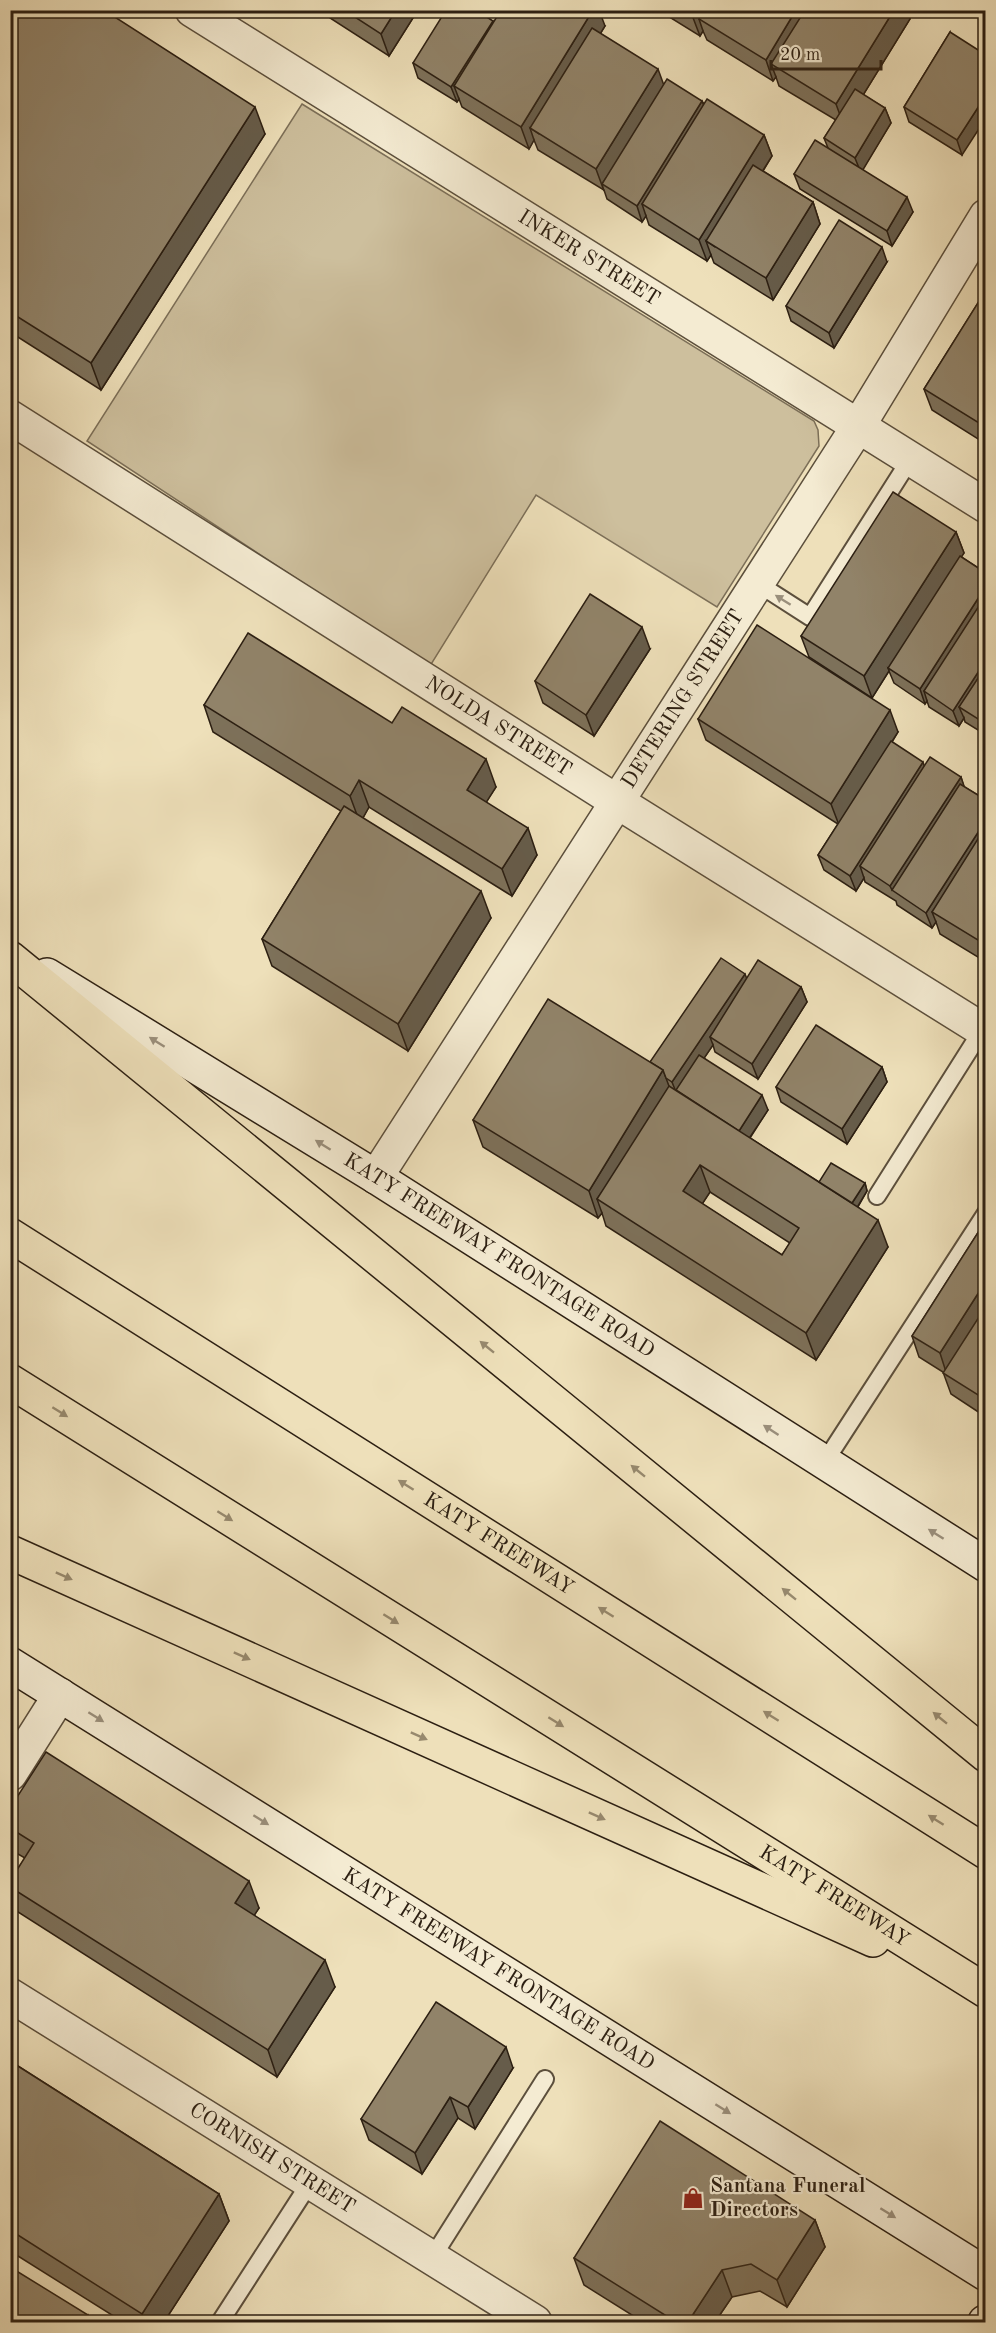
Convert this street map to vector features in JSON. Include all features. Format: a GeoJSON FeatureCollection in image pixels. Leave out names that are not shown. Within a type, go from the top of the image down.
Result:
{"type":"FeatureCollection","features":[{"type":"Feature","properties":{"kind":"highway"},"geometry":{"type":"LineString","coordinates":[[10,958],[986,1755]]}},
{"type":"Feature","properties":{"kind":"highway","name":"KATY FREEWAY"},"geometry":{"type":"LineString","coordinates":[[10,1235],[986,1852]]}},
{"type":"Feature","properties":{"kind":"highway","name":"KATY FREEWAY"},"geometry":{"type":"LineString","coordinates":[[10,1382],[986,1991]]}},
{"type":"Feature","properties":{"kind":"highway"},"geometry":{"type":"LineString","coordinates":[[10,1552],[986,1991]]}},
{"type":"Feature","properties":{"kind":"street","name":"INKER STREET"},"geometry":{"type":"LineString","coordinates":[[198,12],[986,506]]}},
{"type":"Feature","properties":{"kind":"street","name":"DETERING STREET"},"geometry":{"type":"LineString","coordinates":[[376,1177],[859,425],[986,216]]}},
{"type":"Feature","properties":{"kind":"street","name":"NOLDA STREET"},"geometry":{"type":"LineString","coordinates":[[10,417],[984,1031]]}},
{"type":"Feature","properties":{"kind":"street","name":"KATY FREEWAY FRONTAGE ROAD"},"geometry":{"type":"LineString","coordinates":[[10,952],[376,1177],[986,1565]]}},
{"type":"Feature","properties":{"kind":"street","name":"KATY FREEWAY FRONTAGE ROAD"},"geometry":{"type":"LineString","coordinates":[[10,1664],[986,2274]]}},
{"type":"Feature","properties":{"kind":"street"},"geometry":{"type":"LineString","coordinates":[[10,1774],[60,1695]]}},
{"type":"Feature","properties":{"kind":"street","name":"CORNISH STREET"},"geometry":{"type":"LineString","coordinates":[[10,1995],[536,2322]]}},
{"type":"Feature","properties":{"kind":"lane"},"geometry":{"type":"LineString","coordinates":[[757,583],[810,617],[911,458]]}},
{"type":"Feature","properties":{"kind":"lane"},"geometry":{"type":"LineString","coordinates":[[877,1196],[984,1031]]}},
{"type":"Feature","properties":{"kind":"lane"},"geometry":{"type":"LineString","coordinates":[[824,1463],[986,1213]]}},
{"type":"Feature","properties":{"kind":"lane"},"geometry":{"type":"LineString","coordinates":[[432,2258],[545,2079]]}},
{"type":"Feature","properties":{"kind":"lane"},"geometry":{"type":"LineString","coordinates":[[220,2322],[311,2181]]}},
{"type":"Feature","properties":{"kind":"shaded area"},"geometry":{"type":"Polygon","coordinates":[[[302,104],[814,421],[818,430],[819,446],[717,607],[536,495],[430,666],[87,441],[302,104]]]}},
{"type":"Feature","properties":{"kind":"building"},"geometry":{"type":"Polygon","coordinates":[[[10,10],[104,10],[255,107],[91,363],[10,312],[10,10]]]}},
{"type":"Feature","properties":{"kind":"building"},"geometry":{"type":"Polygon","coordinates":[[[344,10],[396,10],[381,34],[344,10]]]}},
{"type":"Feature","properties":{"kind":"building"},"geometry":{"type":"Polygon","coordinates":[[[446,10],[476,10],[493,21],[451,87],[413,63],[446,10]]]}},
{"type":"Feature","properties":{"kind":"building"},"geometry":{"type":"Polygon","coordinates":[[[501,10],[593,10],[521,127],[454,86],[501,10]]]}},
{"type":"Feature","properties":{"kind":"building"},"geometry":{"type":"Polygon","coordinates":[[[685,10],[695,10],[692,15],[685,10]]]}},
{"type":"Feature","properties":{"kind":"building"},"geometry":{"type":"Polygon","coordinates":[[[704,10],[796,10],[766,60],[699,19],[704,10]]]}},
{"type":"Feature","properties":{"kind":"building"},"geometry":{"type":"Polygon","coordinates":[[[805,10],[894,10],[836,104],[771,64],[805,10]]]}},
{"type":"Feature","properties":{"kind":"building"},"geometry":{"type":"Polygon","coordinates":[[[592,28],[658,69],[596,169],[530,128],[592,28]]]}},
{"type":"Feature","properties":{"kind":"building"},"geometry":{"type":"Polygon","coordinates":[[[950,32],[986,55],[986,95],[957,140],[904,107],[950,32]]]}},
{"type":"Feature","properties":{"kind":"building"},"geometry":{"type":"Polygon","coordinates":[[[667,79],[702,101],[637,206],[602,184],[667,79]]]}},
{"type":"Feature","properties":{"kind":"building"},"geometry":{"type":"Polygon","coordinates":[[[855,89],[885,108],[855,158],[824,138],[855,89]]]}},
{"type":"Feature","properties":{"kind":"building"},"geometry":{"type":"Polygon","coordinates":[[[707,99],[764,135],[699,240],[642,204],[707,99]]]}},
{"type":"Feature","properties":{"kind":"building"},"geometry":{"type":"Polygon","coordinates":[[[815,140],[907,197],[887,231],[794,174],[815,140]]]}},
{"type":"Feature","properties":{"kind":"building"},"geometry":{"type":"Polygon","coordinates":[[[753,165],[813,202],[766,278],[706,241],[753,165]]]}},
{"type":"Feature","properties":{"kind":"building"},"geometry":{"type":"Polygon","coordinates":[[[839,220],[882,247],[829,333],[786,306],[839,220]]]}},
{"type":"Feature","properties":{"kind":"building"},"geometry":{"type":"Polygon","coordinates":[[[986,290],[986,412],[979,423],[924,389],[986,290]]]}},
{"type":"Feature","properties":{"kind":"building"},"geometry":{"type":"Polygon","coordinates":[[[893,492],[956,532],[864,676],[801,636],[893,492]]]}},
{"type":"Feature","properties":{"kind":"building"},"geometry":{"type":"Polygon","coordinates":[[[960,556],[986,573],[986,586],[920,689],[888,668],[960,556]]]}},
{"type":"Feature","properties":{"kind":"building"},"geometry":{"type":"Polygon","coordinates":[[[590,594],[642,627],[586,715],[535,681],[590,594]]]}},
{"type":"Feature","properties":{"kind":"building"},"geometry":{"type":"Polygon","coordinates":[[[986,595],[986,660],[953,711],[924,691],[986,595]]]}},
{"type":"Feature","properties":{"kind":"building"},"geometry":{"type":"Polygon","coordinates":[[[757,625],[890,710],[831,804],[698,719],[757,625]]]}},
{"type":"Feature","properties":{"kind":"building"},"geometry":{"type":"Polygon","coordinates":[[[248,633],[392,723],[402,707],[486,759],[467,790],[528,828],[502,869],[359,780],[350,796],[204,705],[248,633]]]}},
{"type":"Feature","properties":{"kind":"building"},"geometry":{"type":"Polygon","coordinates":[[[986,666],[986,724],[959,707],[986,666]]]}},
{"type":"Feature","properties":{"kind":"building"},"geometry":{"type":"Polygon","coordinates":[[[891,741],[923,762],[850,876],[818,855],[891,741]]]}},
{"type":"Feature","properties":{"kind":"building"},"geometry":{"type":"Polygon","coordinates":[[[930,757],[961,777],[890,886],[860,866],[930,757]]]}},
{"type":"Feature","properties":{"kind":"building"},"geometry":{"type":"Polygon","coordinates":[[[960,784],[986,800],[986,820],[926,913],[892,890],[960,784]]]}},
{"type":"Feature","properties":{"kind":"building"},"geometry":{"type":"Polygon","coordinates":[[[344,806],[481,891],[398,1024],[262,939],[344,806]]]}},
{"type":"Feature","properties":{"kind":"building"},"geometry":{"type":"Polygon","coordinates":[[[986,826],[986,945],[932,912],[986,826]]]}},
{"type":"Feature","properties":{"kind":"building"},"geometry":{"type":"Polygon","coordinates":[[[721,958],[745,974],[672,1082],[666,1078],[663,1070],[650,1062],[721,958]]]}},
{"type":"Feature","properties":{"kind":"building"},"geometry":{"type":"Polygon","coordinates":[[[758,960],[801,987],[752,1064],[710,1037],[758,960]]]}},
{"type":"Feature","properties":{"kind":"building"},"geometry":{"type":"Polygon","coordinates":[[[548,999],[663,1070],[589,1191],[473,1120],[548,999]]]}},
{"type":"Feature","properties":{"kind":"building"},"geometry":{"type":"Polygon","coordinates":[[[816,1025],[882,1067],[842,1129],[776,1087],[816,1025]]]}},
{"type":"Feature","properties":{"kind":"building"},"geometry":{"type":"Polygon","coordinates":[[[699,1055],[762,1095],[739,1131],[676,1090],[699,1055]]]}},
{"type":"Feature","properties":{"kind":"building"},"geometry":{"type":"Polygon","coordinates":[[[669,1086],[878,1220],[806,1333],[597,1199],[669,1086]],[[700,1165],[683,1191],[782,1255],[799,1228],[700,1165]]]}},
{"type":"Feature","properties":{"kind":"building"},"geometry":{"type":"Polygon","coordinates":[[[831,1163],[865,1183],[852,1203],[819,1182],[831,1163]]]}},
{"type":"Feature","properties":{"kind":"building"},"geometry":{"type":"Polygon","coordinates":[[[986,1220],[986,1281],[940,1353],[912,1336],[986,1220]]]}},
{"type":"Feature","properties":{"kind":"building"},"geometry":{"type":"Polygon","coordinates":[[[986,1306],[986,1400],[943,1373],[986,1306]]]}},
{"type":"Feature","properties":{"kind":"building"},"geometry":{"type":"Polygon","coordinates":[[[46,1752],[249,1881],[235,1903],[325,1960],[268,2050],[10,1887],[10,1881],[34,1843],[10,1828],[10,1808],[46,1752]]]}},
{"type":"Feature","properties":{"kind":"building"},"geometry":{"type":"Polygon","coordinates":[[[436,2002],[506,2047],[468,2107],[450,2097],[415,2153],[361,2119],[436,2002]]]}},
{"type":"Feature","properties":{"kind":"building"},"geometry":{"type":"Polygon","coordinates":[[[10,2061],[219,2194],[142,2314],[10,2230],[10,2061]]]}},
{"type":"Feature","properties":{"kind":"building","name":"Santana Funeral Directors"},"geometry":{"type":"Polygon","coordinates":[[[660,2121],[815,2220],[777,2280],[751,2264],[722,2270],[688,2322],[676,2322],[574,2258],[660,2121]]]}},
{"type":"Feature","properties":{"kind":"building"},"geometry":{"type":"Polygon","coordinates":[[[10,2267],[88,2315],[84,2322],[10,2322],[10,2267]]]}},
{"type":"Feature","properties":{"kind":"place","name":"Santana Funeral Directors"},"geometry":{"type":"Point","coordinates":[693,2198]}}]}
